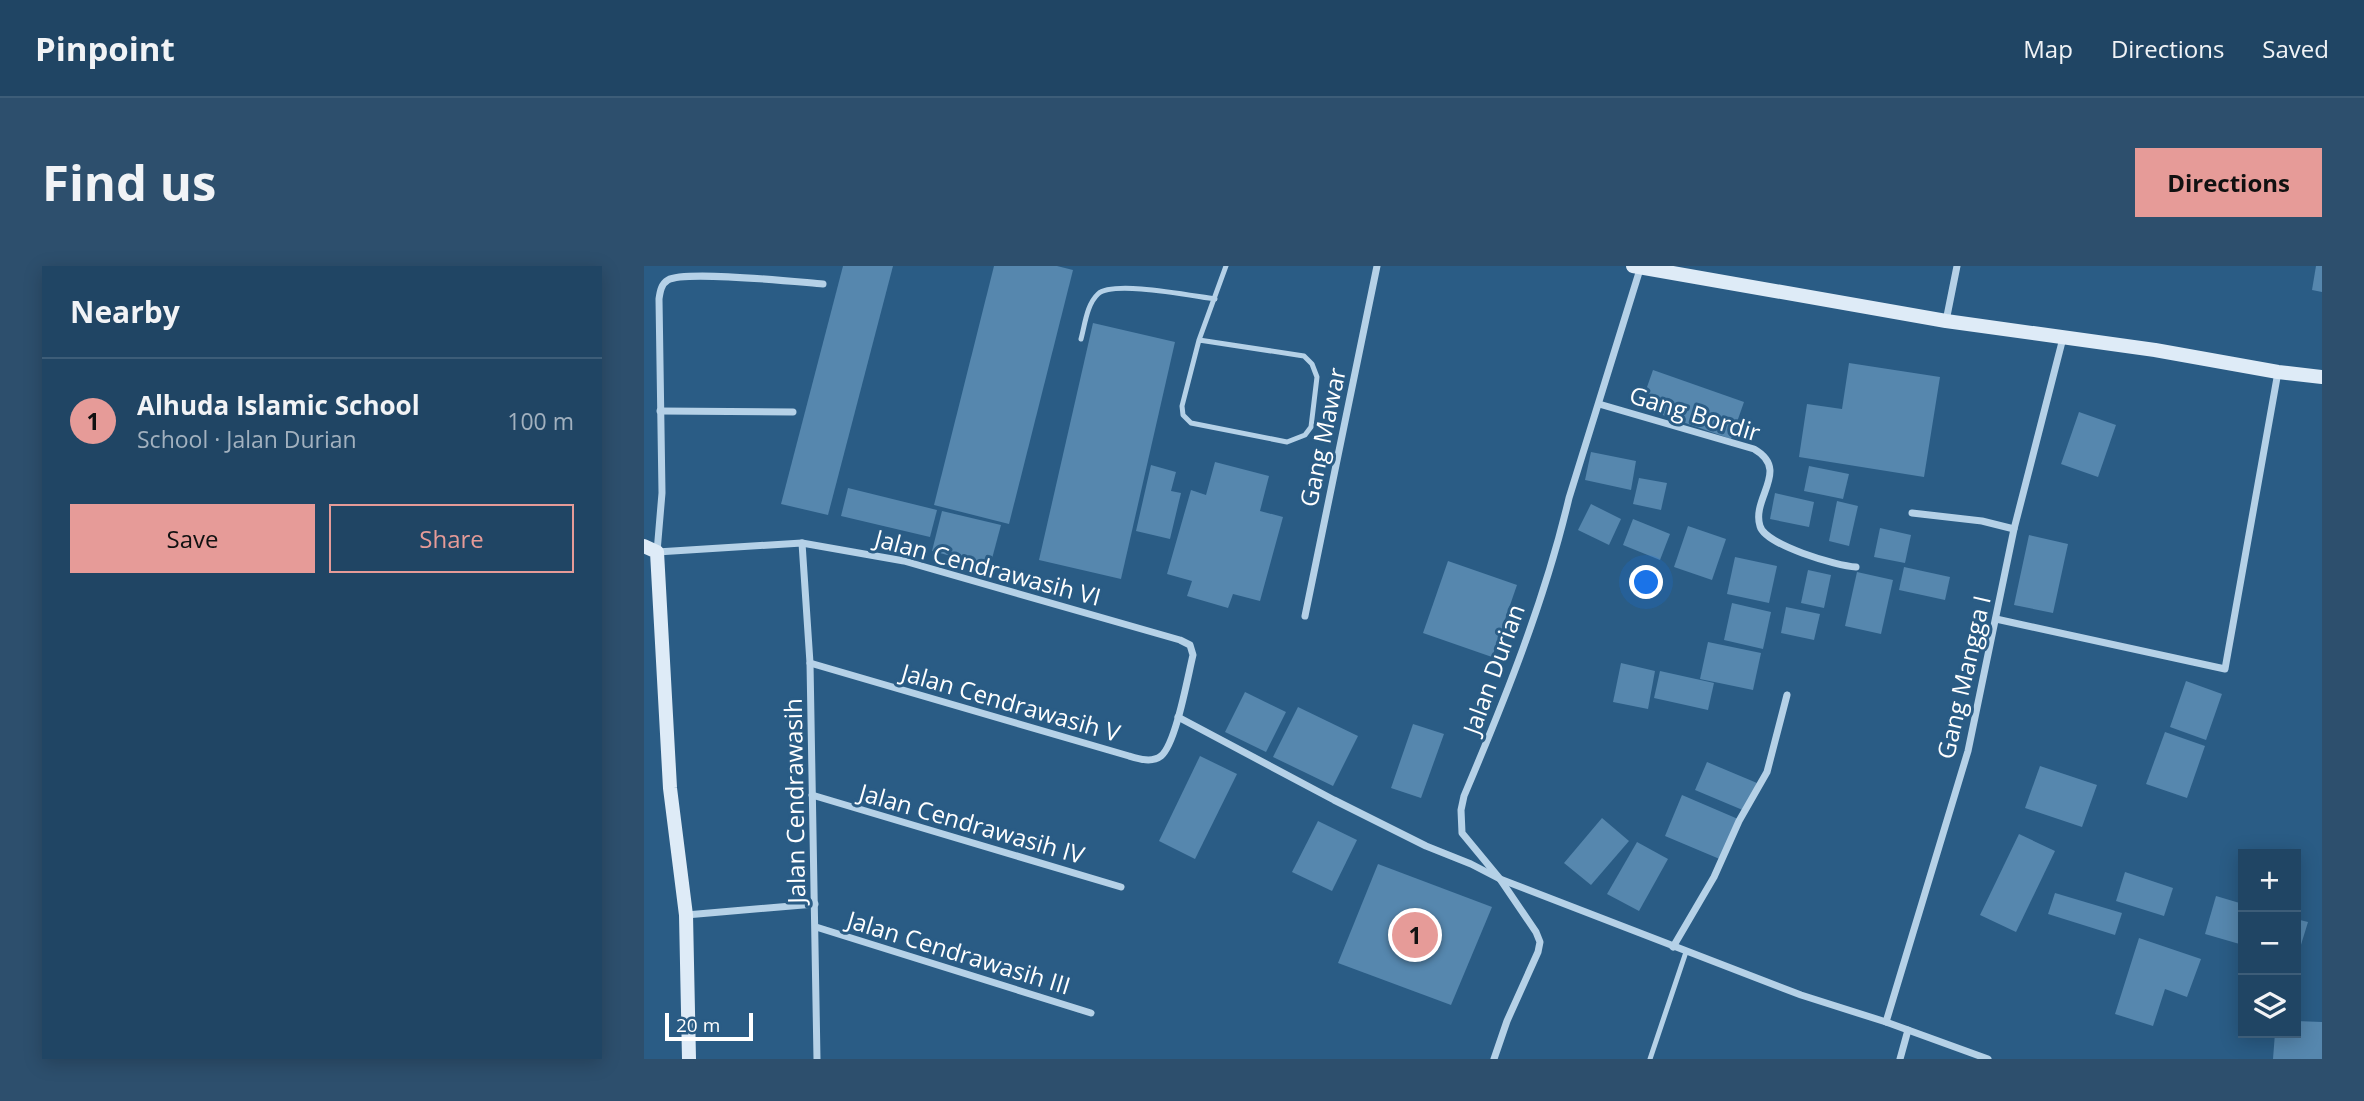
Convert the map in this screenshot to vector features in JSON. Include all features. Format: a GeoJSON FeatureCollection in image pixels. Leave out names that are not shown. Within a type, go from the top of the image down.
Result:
{"type":"FeatureCollection","features":[{"type":"Feature","properties":{"kind":"street","name":"Gang Mawar"},"geometry":{"type":"LineString","coordinates":[[1305,616],[1377,266]]}},
{"type":"Feature","properties":{"kind":"street"},"geometry":{"type":"LineString","coordinates":[[1946,321],[1957,266]]}},
{"type":"Feature","properties":{"kind":"street"},"geometry":{"type":"LineString","coordinates":[[1638,267],[1946,321],[2155,350],[2278,373],[2322,377]]}},
{"type":"Feature","properties":{"kind":"street","name":"Jalan Durian"},"geometry":{"type":"LineString","coordinates":[[1494,1059],[1507,1021],[1538,952],[1539,942],[1536,932],[1500,879],[1462,833],[1461,810],[1464,796],[1508,692],[1562,530],[1569,498],[1638,267]]}},
{"type":"Feature","properties":{"kind":"street"},"geometry":{"type":"LineString","coordinates":[[689,1059],[686,915],[670,788],[651,549],[662,493],[660,290],[669,279],[692,276],[823,284]]}},
{"type":"Feature","properties":{"kind":"street","name":"Gang Mangga I"},"geometry":{"type":"LineString","coordinates":[[1886,1022],[1968,751],[2014,529],[2063,337]]}},
{"type":"Feature","properties":{"kind":"street"},"geometry":{"type":"LineString","coordinates":[[1996,619],[2225,670],[2278,373]]}},
{"type":"Feature","properties":{"kind":"street","name":"Gang Bordir"},"geometry":{"type":"LineString","coordinates":[[1599,404],[1764,454],[1769,461],[1770,478],[1758,517],[1760,529],[1768,538],[1825,562],[1856,567]]}},
{"type":"Feature","properties":{"kind":"street"},"geometry":{"type":"LineString","coordinates":[[660,411],[793,412]]}},
{"type":"Feature","properties":{"kind":"street"},"geometry":{"type":"LineString","coordinates":[[1912,513],[1982,521],[2014,529]]}},
{"type":"Feature","properties":{"kind":"street","name":"Jalan Cendrawasih VI"},"geometry":{"type":"LineString","coordinates":[[651,549],[802,543],[904,561],[1187,643],[1193,655],[1178,717]]}},
{"type":"Feature","properties":{"kind":"street","name":"Jalan Cendrawasih"},"geometry":{"type":"LineString","coordinates":[[802,543],[810,663],[817,1059]]}},
{"type":"Feature","properties":{"kind":"street","name":"Jalan Cendrawasih V"},"geometry":{"type":"LineString","coordinates":[[810,663],[1140,759],[1149,760],[1163,755],[1178,717]]}},
{"type":"Feature","properties":{"kind":"street"},"geometry":{"type":"LineString","coordinates":[[1673,947],[1714,877],[1739,821],[1767,772],[1787,695]]}},
{"type":"Feature","properties":{"kind":"street"},"geometry":{"type":"LineString","coordinates":[[1178,717],[1345,806],[1500,879],[1801,995],[1988,1059]]}},
{"type":"Feature","properties":{"kind":"street","name":"Jalan Cendrawasih IV"},"geometry":{"type":"LineString","coordinates":[[812,795],[1121,887]]}},
{"type":"Feature","properties":{"kind":"street"},"geometry":{"type":"LineString","coordinates":[[686,915],[815,904]]}},
{"type":"Feature","properties":{"kind":"street","name":"Jalan Cendrawasih III"},"geometry":{"type":"LineString","coordinates":[[816,927],[1091,1013]]}},
{"type":"Feature","properties":{"kind":"street"},"geometry":{"type":"LineString","coordinates":[[1900,1059],[1908,1030]]}},
{"type":"Feature","properties":{"kind":"lane"},"geometry":{"type":"LineString","coordinates":[[1199,340],[1304,356],[1312,364],[1317,377],[1311,427],[1305,435],[1287,442],[1186,420],[1182,406],[1199,340],[1227,266]]}},
{"type":"Feature","properties":{"kind":"lane"},"geometry":{"type":"LineString","coordinates":[[1081,339],[1091,303],[1101,291],[1109,288],[1215,299]]}},
{"type":"Feature","properties":{"kind":"lane"},"geometry":{"type":"LineString","coordinates":[[1650,1059],[1686,952]]}},
{"type":"Feature","properties":{"kind":"building"},"geometry":{"type":"Polygon","coordinates":[[[843,266],[893,266],[828,515],[781,504],[843,266]]]}},
{"type":"Feature","properties":{"kind":"building"},"geometry":{"type":"Polygon","coordinates":[[[994,266],[1057,266],[1073,270],[1009,524],[934,505],[994,266]]]}},
{"type":"Feature","properties":{"kind":"building"},"geometry":{"type":"Polygon","coordinates":[[[2316,266],[2322,266],[2322,292],[2312,290],[2316,266]]]}},
{"type":"Feature","properties":{"kind":"building"},"geometry":{"type":"Polygon","coordinates":[[[1093,323],[1175,342],[1121,579],[1039,560],[1093,323]]]}},
{"type":"Feature","properties":{"kind":"building"},"geometry":{"type":"Polygon","coordinates":[[[1849,363],[1940,377],[1924,477],[1799,457],[1807,404],[1842,409],[1849,363]]]}},
{"type":"Feature","properties":{"kind":"building"},"geometry":{"type":"Polygon","coordinates":[[[1653,370],[1744,402],[1731,439],[1640,407],[1653,370]]]}},
{"type":"Feature","properties":{"kind":"building"},"geometry":{"type":"Polygon","coordinates":[[[2079,412],[2116,425],[2098,477],[2061,464],[2079,412]]]}},
{"type":"Feature","properties":{"kind":"building"},"geometry":{"type":"Polygon","coordinates":[[[1591,452],[1636,461],[1631,490],[1585,480],[1591,452]]]}},
{"type":"Feature","properties":{"kind":"building"},"geometry":{"type":"Polygon","coordinates":[[[1215,462],[1269,476],[1260,511],[1283,517],[1260,601],[1233,594],[1228,608],[1187,596],[1192,581],[1167,574],[1191,490],[1206,495],[1215,462]]]}},
{"type":"Feature","properties":{"kind":"building"},"geometry":{"type":"Polygon","coordinates":[[[1151,465],[1176,472],[1171,491],[1181,493],[1170,539],[1136,531],[1151,465]]]}},
{"type":"Feature","properties":{"kind":"building"},"geometry":{"type":"Polygon","coordinates":[[[1809,466],[1849,474],[1843,499],[1804,491],[1809,466]]]}},
{"type":"Feature","properties":{"kind":"building"},"geometry":{"type":"Polygon","coordinates":[[[1639,478],[1667,483],[1661,510],[1633,504],[1639,478]]]}},
{"type":"Feature","properties":{"kind":"building"},"geometry":{"type":"Polygon","coordinates":[[[848,488],[937,510],[930,537],[841,516],[848,488]]]}},
{"type":"Feature","properties":{"kind":"building"},"geometry":{"type":"Polygon","coordinates":[[[1775,493],[1814,502],[1809,527],[1770,519],[1775,493]]]}},
{"type":"Feature","properties":{"kind":"building"},"geometry":{"type":"Polygon","coordinates":[[[1837,501],[1858,506],[1849,546],[1829,541],[1837,501]]]}},
{"type":"Feature","properties":{"kind":"building"},"geometry":{"type":"Polygon","coordinates":[[[1591,504],[1621,519],[1609,545],[1578,530],[1591,504]]]}},
{"type":"Feature","properties":{"kind":"building"},"geometry":{"type":"Polygon","coordinates":[[[942,511],[1001,525],[990,566],[932,551],[942,511]]]}},
{"type":"Feature","properties":{"kind":"building"},"geometry":{"type":"Polygon","coordinates":[[[1633,519],[1670,534],[1660,560],[1623,545],[1633,519]]]}},
{"type":"Feature","properties":{"kind":"building"},"geometry":{"type":"Polygon","coordinates":[[[1688,526],[1726,539],[1712,580],[1674,567],[1688,526]]]}},
{"type":"Feature","properties":{"kind":"building"},"geometry":{"type":"Polygon","coordinates":[[[1880,528],[1911,535],[1905,563],[1874,557],[1880,528]]]}},
{"type":"Feature","properties":{"kind":"building"},"geometry":{"type":"Polygon","coordinates":[[[2029,535],[2068,544],[2053,613],[2014,605],[2029,535]]]}},
{"type":"Feature","properties":{"kind":"building"},"geometry":{"type":"Polygon","coordinates":[[[1735,557],[1777,566],[1769,603],[1727,594],[1735,557]]]}},
{"type":"Feature","properties":{"kind":"building"},"geometry":{"type":"Polygon","coordinates":[[[1448,561],[1517,585],[1492,657],[1423,633],[1448,561]]]}},
{"type":"Feature","properties":{"kind":"building"},"geometry":{"type":"Polygon","coordinates":[[[1904,567],[1950,577],[1945,600],[1899,590],[1904,567]]]}},
{"type":"Feature","properties":{"kind":"building"},"geometry":{"type":"Polygon","coordinates":[[[1808,570],[1831,575],[1824,608],[1801,603],[1808,570]]]}},
{"type":"Feature","properties":{"kind":"building"},"geometry":{"type":"Polygon","coordinates":[[[1857,572],[1893,580],[1881,634],[1845,626],[1857,572]]]}},
{"type":"Feature","properties":{"kind":"building"},"geometry":{"type":"Polygon","coordinates":[[[1732,603],[1771,612],[1763,649],[1724,640],[1732,603]]]}},
{"type":"Feature","properties":{"kind":"building"},"geometry":{"type":"Polygon","coordinates":[[[1786,607],[1820,614],[1814,640],[1781,633],[1786,607]]]}},
{"type":"Feature","properties":{"kind":"building"},"geometry":{"type":"Polygon","coordinates":[[[1708,642],[1761,653],[1753,690],[1700,679],[1708,642]]]}},
{"type":"Feature","properties":{"kind":"building"},"geometry":{"type":"Polygon","coordinates":[[[1621,663],[1655,671],[1648,709],[1613,702],[1621,663]]]}},
{"type":"Feature","properties":{"kind":"building"},"geometry":{"type":"Polygon","coordinates":[[[1660,671],[1714,683],[1708,710],[1654,698],[1660,671]]]}},
{"type":"Feature","properties":{"kind":"building"},"geometry":{"type":"Polygon","coordinates":[[[2186,681],[2222,694],[2206,740],[2170,727],[2186,681]]]}},
{"type":"Feature","properties":{"kind":"building"},"geometry":{"type":"Polygon","coordinates":[[[1245,692],[1286,712],[1266,752],[1225,732],[1245,692]]]}},
{"type":"Feature","properties":{"kind":"building"},"geometry":{"type":"Polygon","coordinates":[[[1298,707],[1358,736],[1333,786],[1273,757],[1298,707]]]}},
{"type":"Feature","properties":{"kind":"building"},"geometry":{"type":"Polygon","coordinates":[[[1413,724],[1444,734],[1421,798],[1391,788],[1413,724]]]}},
{"type":"Feature","properties":{"kind":"building"},"geometry":{"type":"Polygon","coordinates":[[[2165,732],[2205,746],[2187,798],[2146,784],[2165,732]]]}},
{"type":"Feature","properties":{"kind":"building"},"geometry":{"type":"Polygon","coordinates":[[[1200,756],[1237,774],[1195,859],[1159,841],[1200,756]]]}},
{"type":"Feature","properties":{"kind":"building"},"geometry":{"type":"Polygon","coordinates":[[[1707,762],[1757,783],[1745,811],[1695,790],[1707,762]]]}},
{"type":"Feature","properties":{"kind":"building"},"geometry":{"type":"Polygon","coordinates":[[[2040,766],[2097,785],[2082,827],[2025,808],[2040,766]]]}},
{"type":"Feature","properties":{"kind":"building"},"geometry":{"type":"Polygon","coordinates":[[[1682,795],[1738,819],[1722,860],[1665,836],[1682,795]]]}},
{"type":"Feature","properties":{"kind":"building"},"geometry":{"type":"Polygon","coordinates":[[[1602,818],[1629,841],[1591,885],[1564,863],[1602,818]]]}},
{"type":"Feature","properties":{"kind":"building"},"geometry":{"type":"Polygon","coordinates":[[[1318,821],[1357,840],[1332,891],[1292,872],[1318,821]]]}},
{"type":"Feature","properties":{"kind":"building"},"geometry":{"type":"Polygon","coordinates":[[[2019,834],[2055,851],[2016,932],[1980,915],[2019,834]]]}},
{"type":"Feature","properties":{"kind":"building"},"geometry":{"type":"Polygon","coordinates":[[[1637,842],[1668,859],[1639,911],[1607,894],[1637,842]]]}},
{"type":"Feature","properties":{"kind":"building"},"geometry":{"type":"Polygon","coordinates":[[[1378,864],[1492,907],[1451,1005],[1338,963],[1378,864]]]}},
{"type":"Feature","properties":{"kind":"building"},"geometry":{"type":"Polygon","coordinates":[[[2125,872],[2173,888],[2164,916],[2116,901],[2125,872]]]}},
{"type":"Feature","properties":{"kind":"building"},"geometry":{"type":"Polygon","coordinates":[[[2055,893],[2122,913],[2115,935],[2048,914],[2055,893]]]}},
{"type":"Feature","properties":{"kind":"building"},"geometry":{"type":"Polygon","coordinates":[[[2216,896],[2238,903],[2238,944],[2205,934],[2216,896]]]}},
{"type":"Feature","properties":{"kind":"building"},"geometry":{"type":"Polygon","coordinates":[[[2301,920],[2308,922],[2301,945],[2301,920]]]}},
{"type":"Feature","properties":{"kind":"building"},"geometry":{"type":"Polygon","coordinates":[[[2139,938],[2201,959],[2187,997],[2165,989],[2153,1026],[2115,1014],[2139,938]]]}},
{"type":"Feature","properties":{"kind":"building"},"geometry":{"type":"Polygon","coordinates":[[[2301,1021],[2322,1022],[2322,1059],[2273,1059],[2275,1038],[2301,1038],[2301,1021]]]}},
{"type":"Feature","properties":{"kind":"place","name":"Alhuda Islamic School"},"geometry":{"type":"Point","coordinates":[1415,935]}}]}
